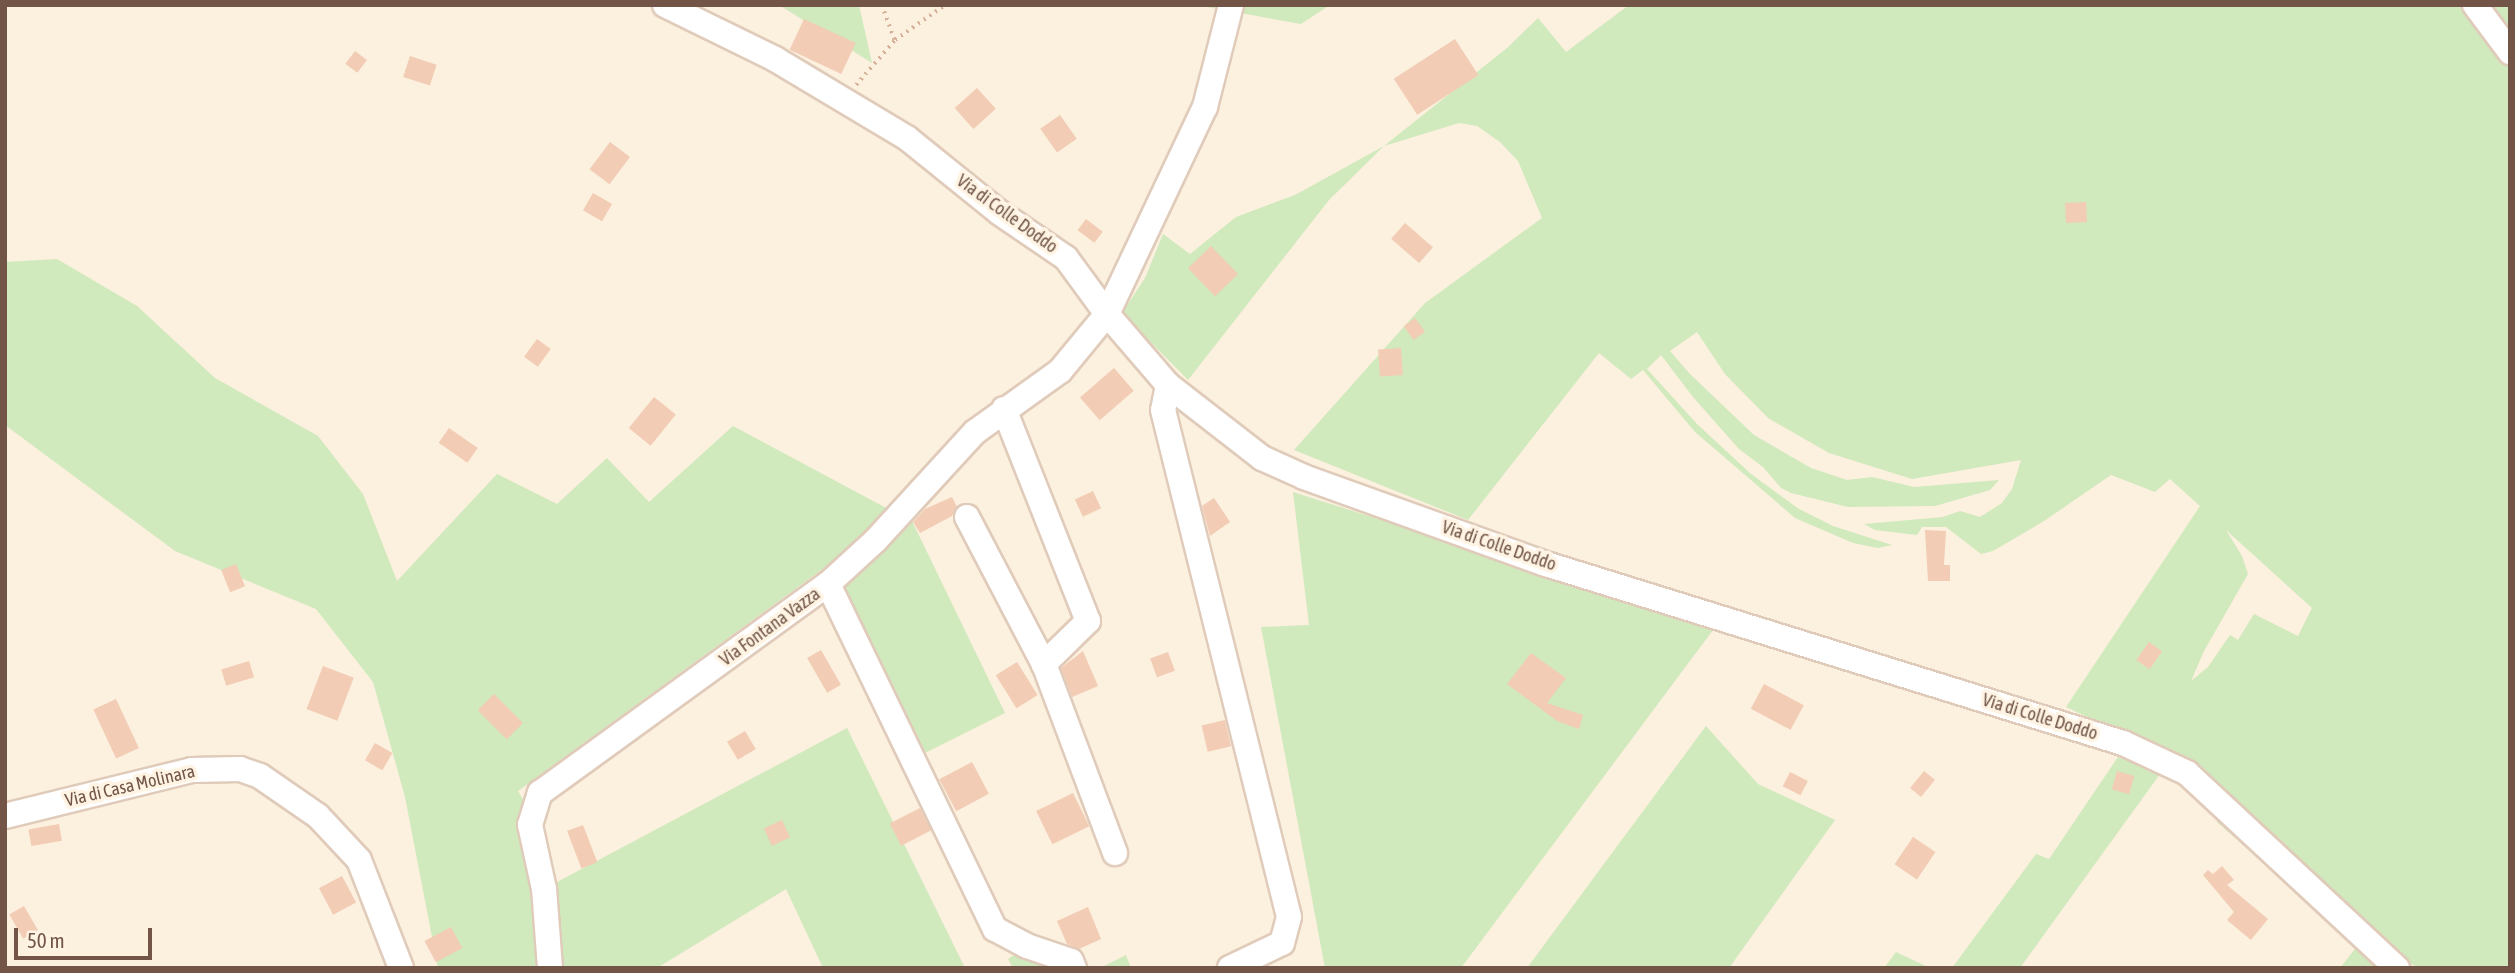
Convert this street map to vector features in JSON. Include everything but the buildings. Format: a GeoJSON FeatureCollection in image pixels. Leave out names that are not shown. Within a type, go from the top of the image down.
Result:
{"type":"FeatureCollection","features":[{"type":"Feature","properties":{"kind":"street","name":"Via di Colle Doddo"},"geometry":{"type":"LineString","coordinates":[[665,5],[775,59],[907,138],[1000,213],[1066,258],[1107,314],[1168,385],[1262,457],[1304,477],[1546,564],[2089,731],[2187,773],[2397,968]]}},
{"type":"Feature","properties":{"kind":"street","name":"Via Fontana Vazza"},"geometry":{"type":"LineString","coordinates":[[550,968],[544,889],[530,825],[540,793],[828,584],[875,541],[975,432],[1060,371],[1107,314],[1205,107],[1231,5]]}},
{"type":"Feature","properties":{"kind":"street"},"geometry":{"type":"LineString","coordinates":[[2475,5],[2510,52]]}},
{"type":"Feature","properties":{"kind":"street"},"geometry":{"type":"LineString","coordinates":[[1168,385],[1163,410],[1289,917],[1282,943],[1230,968]]}},
{"type":"Feature","properties":{"kind":"street"},"geometry":{"type":"LineString","coordinates":[[1004,409],[1088,621],[1044,664]]}},
{"type":"Feature","properties":{"kind":"street"},"geometry":{"type":"LineString","coordinates":[[967,517],[1044,664],[1115,853]]}},
{"type":"Feature","properties":{"kind":"street"},"geometry":{"type":"LineString","coordinates":[[828,584],[995,929],[1027,946],[1071,961],[1074,968]]}},
{"type":"Feature","properties":{"kind":"street","name":"Via di Casa Molinara"},"geometry":{"type":"LineString","coordinates":[[5,816],[192,771],[240,769],[260,776],[318,816],[359,860],[401,968]]}},
{"type":"Feature","properties":{"kind":"path"},"geometry":{"type":"LineString","coordinates":[[882,5],[895,40]]}},
{"type":"Feature","properties":{"kind":"path"},"geometry":{"type":"LineString","coordinates":[[844,100],[895,40],[945,5]]}},
{"type":"Feature","properties":{"kind":"green space"},"geometry":{"type":"Polygon","coordinates":[[[779,5],[859,5],[872,63],[779,5]]]}},
{"type":"Feature","properties":{"kind":"green space"},"geometry":{"type":"Polygon","coordinates":[[[1196,5],[1330,5],[1301,24],[1196,5]]]}},
{"type":"Feature","properties":{"kind":"green space"},"geometry":{"type":"Polygon","coordinates":[[[1629,5],[2510,5],[2510,968],[2418,968],[2308,902],[2217,822],[2214,811],[2176,776],[2166,778],[2160,774],[2020,968],[1952,968],[2036,854],[2049,859],[2118,757],[2158,773],[2157,750],[2066,707],[2200,506],[2170,479],[2155,492],[2111,475],[2044,521],[1993,551],[1981,554],[1946,527],[1922,527],[1917,535],[1875,530],[1864,524],[1943,517],[1960,511],[1980,517],[2002,503],[2012,489],[2021,460],[1912,479],[1829,453],[1768,418],[1725,374],[1697,332],[1670,351],[1690,374],[1754,435],[1811,468],[1847,480],[1872,477],[1914,487],[1999,480],[1990,490],[1935,506],[1848,507],[1791,493],[1781,488],[1763,467],[1739,449],[1693,397],[1661,355],[1647,369],[1697,424],[1751,474],[1799,509],[1833,526],[1892,545],[1878,548],[1853,543],[1795,518],[1695,432],[1643,370],[1631,379],[1599,353],[1468,520],[1294,450],[1425,303],[1542,218],[1518,161],[1500,142],[1477,126],[1459,123],[1384,146],[1507,48],[1538,18],[1566,52],[1629,5]],[[2226,530],[2242,556],[2248,574],[2204,651],[2191,681],[2208,667],[2230,635],[2238,640],[2254,614],[2298,636],[2312,608],[2226,530]]]}},
{"type":"Feature","properties":{"kind":"green space"},"geometry":{"type":"Polygon","coordinates":[[[1384,146],[1329,200],[1188,380],[1122,313],[1145,278],[1163,234],[1190,254],[1236,217],[1295,195],[1384,146]]]}},
{"type":"Feature","properties":{"kind":"green space"},"geometry":{"type":"Polygon","coordinates":[[[57,259],[137,306],[215,378],[318,436],[363,494],[397,581],[497,474],[557,504],[607,458],[649,502],[733,426],[888,509],[835,560],[518,791],[529,810],[544,889],[847,728],[965,968],[823,968],[786,889],[657,968],[438,968],[405,797],[373,682],[316,609],[175,551],[5,425],[5,262],[57,259]]]}},
{"type":"Feature","properties":{"kind":"green space"},"geometry":{"type":"Polygon","coordinates":[[[1293,492],[1716,626],[1461,968],[1325,968],[1261,627],[1309,625],[1293,492]]]}},
{"type":"Feature","properties":{"kind":"green space"},"geometry":{"type":"Polygon","coordinates":[[[910,517],[1005,713],[913,759],[831,590],[910,517]]]}},
{"type":"Feature","properties":{"kind":"green space"},"geometry":{"type":"Polygon","coordinates":[[[1706,726],[1758,784],[1835,820],[1729,968],[1527,968],[1706,726]]]}},
{"type":"Feature","properties":{"kind":"green space"},"geometry":{"type":"Polygon","coordinates":[[[2358,945],[2382,968],[2340,968],[2358,945]]]}},
{"type":"Feature","properties":{"kind":"green space"},"geometry":{"type":"Polygon","coordinates":[[[1027,946],[1074,968],[1013,968],[1008,959],[1027,946]]]}},
{"type":"Feature","properties":{"kind":"green space"},"geometry":{"type":"Polygon","coordinates":[[[1896,952],[1930,968],[1884,968],[1896,952]]]}},
{"type":"Feature","properties":{"kind":"green space"},"geometry":{"type":"Polygon","coordinates":[[[1126,955],[1131,968],[1100,968],[1126,955]]]}}]}
